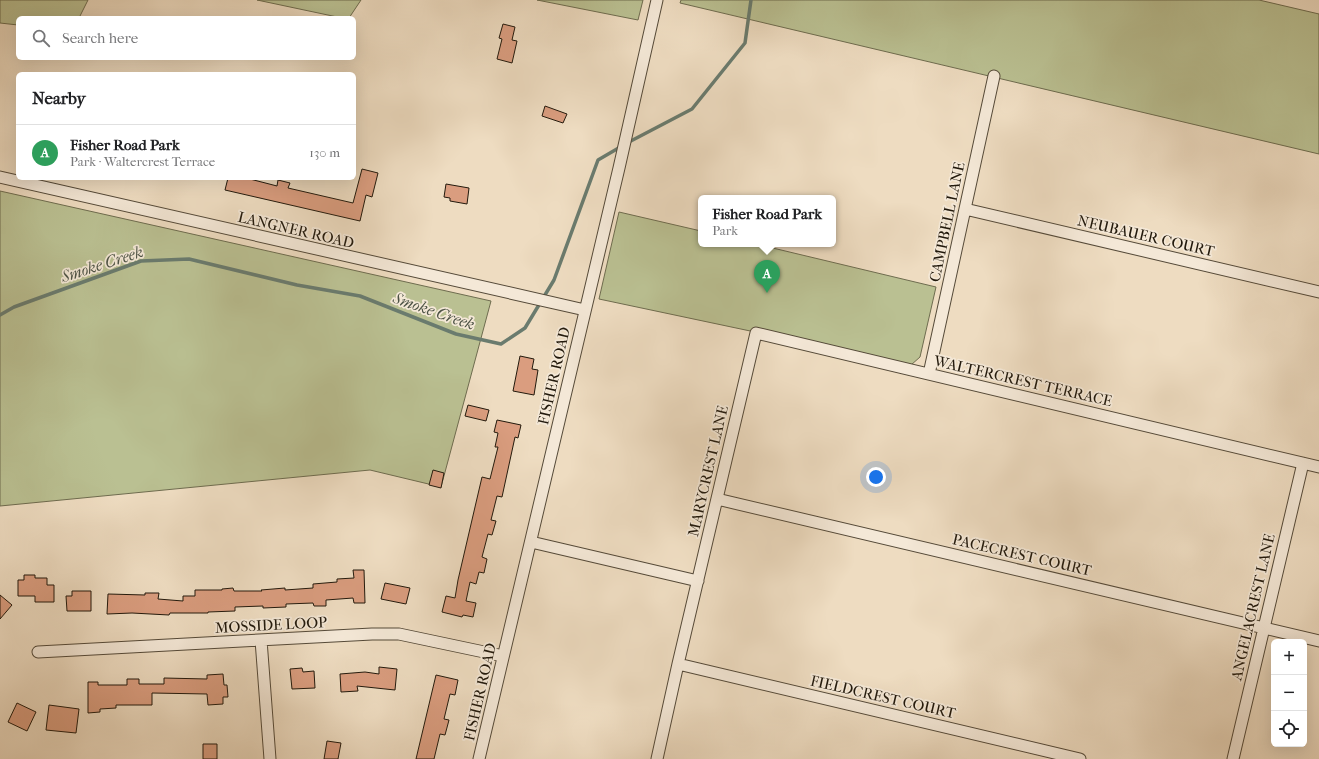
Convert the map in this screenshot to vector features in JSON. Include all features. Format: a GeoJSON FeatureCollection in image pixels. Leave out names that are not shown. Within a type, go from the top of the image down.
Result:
{"type":"FeatureCollection","features":[{"type":"Feature","properties":{"kind":"street","name":"FISHER ROAD"},"geometry":{"type":"LineString","coordinates":[[480,759],[657,0]]}},
{"type":"Feature","properties":{"kind":"street","name":"CAMPBELL LANE"},"geometry":{"type":"LineString","coordinates":[[929,374],[994,76]]}},
{"type":"Feature","properties":{"kind":"street","name":"LANGNER ROAD"},"geometry":{"type":"LineString","coordinates":[[0,177],[585,310]]}},
{"type":"Feature","properties":{"kind":"street","name":"NEUBAUER COURT"},"geometry":{"type":"LineString","coordinates":[[965,208],[1319,292]]}},
{"type":"Feature","properties":{"kind":"street","name":"WALTERCREST TERRACE"},"geometry":{"type":"LineString","coordinates":[[748,369],[756,333],[1319,466]]}},
{"type":"Feature","properties":{"kind":"street","name":"MARYCREST LANE"},"geometry":{"type":"LineString","coordinates":[[657,759],[748,369]]}},
{"type":"Feature","properties":{"kind":"street","name":"ANGELACREST LANE"},"geometry":{"type":"LineString","coordinates":[[1233,759],[1303,463]]}},
{"type":"Feature","properties":{"kind":"street","name":"PACECREST COURT"},"geometry":{"type":"LineString","coordinates":[[717,498],[1319,641]]}},
{"type":"Feature","properties":{"kind":"street"},"geometry":{"type":"LineString","coordinates":[[531,542],[698,581]]}},
{"type":"Feature","properties":{"kind":"street","name":"MOSSIDE LOOP"},"geometry":{"type":"LineString","coordinates":[[38,652],[399,634],[503,656]]}},
{"type":"Feature","properties":{"kind":"street"},"geometry":{"type":"LineString","coordinates":[[261,640],[270,759]]}},
{"type":"Feature","properties":{"kind":"street","name":"FIELDCREST COURT"},"geometry":{"type":"LineString","coordinates":[[678,664],[1080,759]]}},
{"type":"Feature","properties":{"kind":"green space"},"geometry":{"type":"Polygon","coordinates":[[[0,0],[88,0],[80,16],[16,16],[16,25],[0,23],[0,0]]]}},
{"type":"Feature","properties":{"kind":"green space"},"geometry":{"type":"Polygon","coordinates":[[[257,0],[361,0],[350,16],[333,16],[257,0]]]}},
{"type":"Feature","properties":{"kind":"green space"},"geometry":{"type":"Polygon","coordinates":[[[537,0],[643,0],[638,20],[537,0]]]}},
{"type":"Feature","properties":{"kind":"green space"},"geometry":{"type":"Polygon","coordinates":[[[681,0],[1259,0],[1319,14],[1319,154],[680,3],[681,0]]]}},
{"type":"Feature","properties":{"kind":"green space"},"geometry":{"type":"Polygon","coordinates":[[[0,191],[491,301],[441,487],[370,470],[0,506],[0,191]]]}},
{"type":"Feature","properties":{"kind":"green space"},"geometry":{"type":"Polygon","coordinates":[[[619,212],[698,230],[698,247],[769,247],[936,287],[920,357],[911,365],[599,299],[619,212]]]}},
{"type":"Feature","properties":{"kind":"building"},"geometry":{"type":"Polygon","coordinates":[[[503,24],[515,27],[512,40],[517,41],[512,63],[497,59],[502,39],[499,38],[503,24]]]}},
{"type":"Feature","properties":{"kind":"building"},"geometry":{"type":"Polygon","coordinates":[[[545,106],[567,114],[563,123],[542,116],[545,106]]]}},
{"type":"Feature","properties":{"kind":"building"},"geometry":{"type":"Polygon","coordinates":[[[362,169],[378,173],[372,197],[366,195],[360,221],[225,190],[228,180],[254,180],[277,186],[278,180],[290,183],[288,188],[353,203],[362,169]]]}},
{"type":"Feature","properties":{"kind":"building"},"geometry":{"type":"Polygon","coordinates":[[[446,184],[469,188],[467,204],[450,201],[450,198],[444,197],[446,184]]]}},
{"type":"Feature","properties":{"kind":"building"},"geometry":{"type":"Polygon","coordinates":[[[520,356],[534,359],[532,369],[538,370],[534,395],[513,391],[520,356]]]}},
{"type":"Feature","properties":{"kind":"building"},"geometry":{"type":"Polygon","coordinates":[[[468,405],[489,410],[486,421],[465,416],[468,405]]]}},
{"type":"Feature","properties":{"kind":"building"},"geometry":{"type":"Polygon","coordinates":[[[497,420],[521,425],[518,438],[515,437],[502,497],[497,496],[491,520],[496,521],[492,535],[488,534],[482,557],[487,559],[484,573],[479,572],[476,584],[470,582],[466,601],[476,603],[473,617],[463,615],[462,617],[442,612],[446,596],[455,598],[482,477],[490,479],[498,447],[495,447],[498,433],[494,432],[497,420]]]}},
{"type":"Feature","properties":{"kind":"building"},"geometry":{"type":"Polygon","coordinates":[[[433,470],[444,473],[441,488],[429,485],[433,470]]]}},
{"type":"Feature","properties":{"kind":"building"},"geometry":{"type":"Polygon","coordinates":[[[353,570],[364,570],[365,603],[354,603],[353,598],[326,600],[326,606],[314,606],[313,603],[286,604],[286,607],[235,607],[235,611],[208,613],[170,613],[169,615],[132,613],[107,614],[108,594],[145,595],[145,593],[159,593],[158,599],[183,601],[183,596],[195,596],[195,590],[222,590],[233,588],[234,591],[262,591],[261,590],[285,588],[285,590],[313,588],[313,584],[337,582],[337,579],[354,578],[353,570]]]}},
{"type":"Feature","properties":{"kind":"building"},"geometry":{"type":"Polygon","coordinates":[[[24,575],[35,575],[35,578],[47,578],[47,585],[54,585],[54,602],[35,602],[35,596],[18,596],[18,580],[24,580],[24,575]]]}},
{"type":"Feature","properties":{"kind":"building"},"geometry":{"type":"Polygon","coordinates":[[[385,583],[410,588],[406,604],[381,599],[385,583]]]}},
{"type":"Feature","properties":{"kind":"building"},"geometry":{"type":"Polygon","coordinates":[[[72,591],[91,591],[91,611],[67,611],[66,596],[72,596],[72,591]]]}},
{"type":"Feature","properties":{"kind":"building"},"geometry":{"type":"Polygon","coordinates":[[[0,595],[12,605],[0,619],[0,595]]]}},
{"type":"Feature","properties":{"kind":"building"},"geometry":{"type":"Polygon","coordinates":[[[379,667],[397,669],[395,690],[357,686],[358,691],[341,692],[340,674],[365,672],[379,674],[379,667]]]}},
{"type":"Feature","properties":{"kind":"building"},"geometry":{"type":"Polygon","coordinates":[[[302,668],[303,672],[314,671],[315,688],[292,689],[290,669],[302,668]]]}},
{"type":"Feature","properties":{"kind":"building"},"geometry":{"type":"Polygon","coordinates":[[[223,674],[224,685],[227,685],[228,697],[223,697],[223,704],[208,705],[207,694],[152,693],[152,705],[116,705],[116,708],[100,709],[100,712],[88,713],[88,682],[98,682],[98,685],[127,685],[127,679],[139,679],[139,684],[164,684],[164,678],[207,679],[207,675],[223,674]]]}},
{"type":"Feature","properties":{"kind":"building"},"geometry":{"type":"Polygon","coordinates":[[[436,675],[458,680],[455,695],[450,694],[444,719],[449,720],[445,735],[440,734],[434,759],[416,759],[436,675]]]}},
{"type":"Feature","properties":{"kind":"building"},"geometry":{"type":"Polygon","coordinates":[[[17,703],[36,712],[27,731],[8,722],[17,703]]]}},
{"type":"Feature","properties":{"kind":"building"},"geometry":{"type":"Polygon","coordinates":[[[49,705],[79,709],[76,733],[46,730],[49,705]]]}},
{"type":"Feature","properties":{"kind":"building"},"geometry":{"type":"Polygon","coordinates":[[[327,741],[341,743],[338,759],[324,759],[327,741]]]}},
{"type":"Feature","properties":{"kind":"building"},"geometry":{"type":"Polygon","coordinates":[[[203,744],[217,744],[217,759],[203,759],[203,744]]]}},
{"type":"Feature","properties":{"kind":"waterway","name":"Smoke Creek"},"geometry":{"type":"LineString","coordinates":[[627,143],[692,109],[745,43],[751,0]]}},
{"type":"Feature","properties":{"kind":"waterway","name":"Smoke Creek"},"geometry":{"type":"LineString","coordinates":[[0,315],[14,307],[141,261],[189,259],[297,285],[360,296],[456,334],[501,344],[525,328],[554,280],[598,160],[622,146]]}},
{"type":"Feature","properties":{"kind":"place","name":"Fisher Road Park"},"geometry":{"type":"Point","coordinates":[767,293]}}]}
